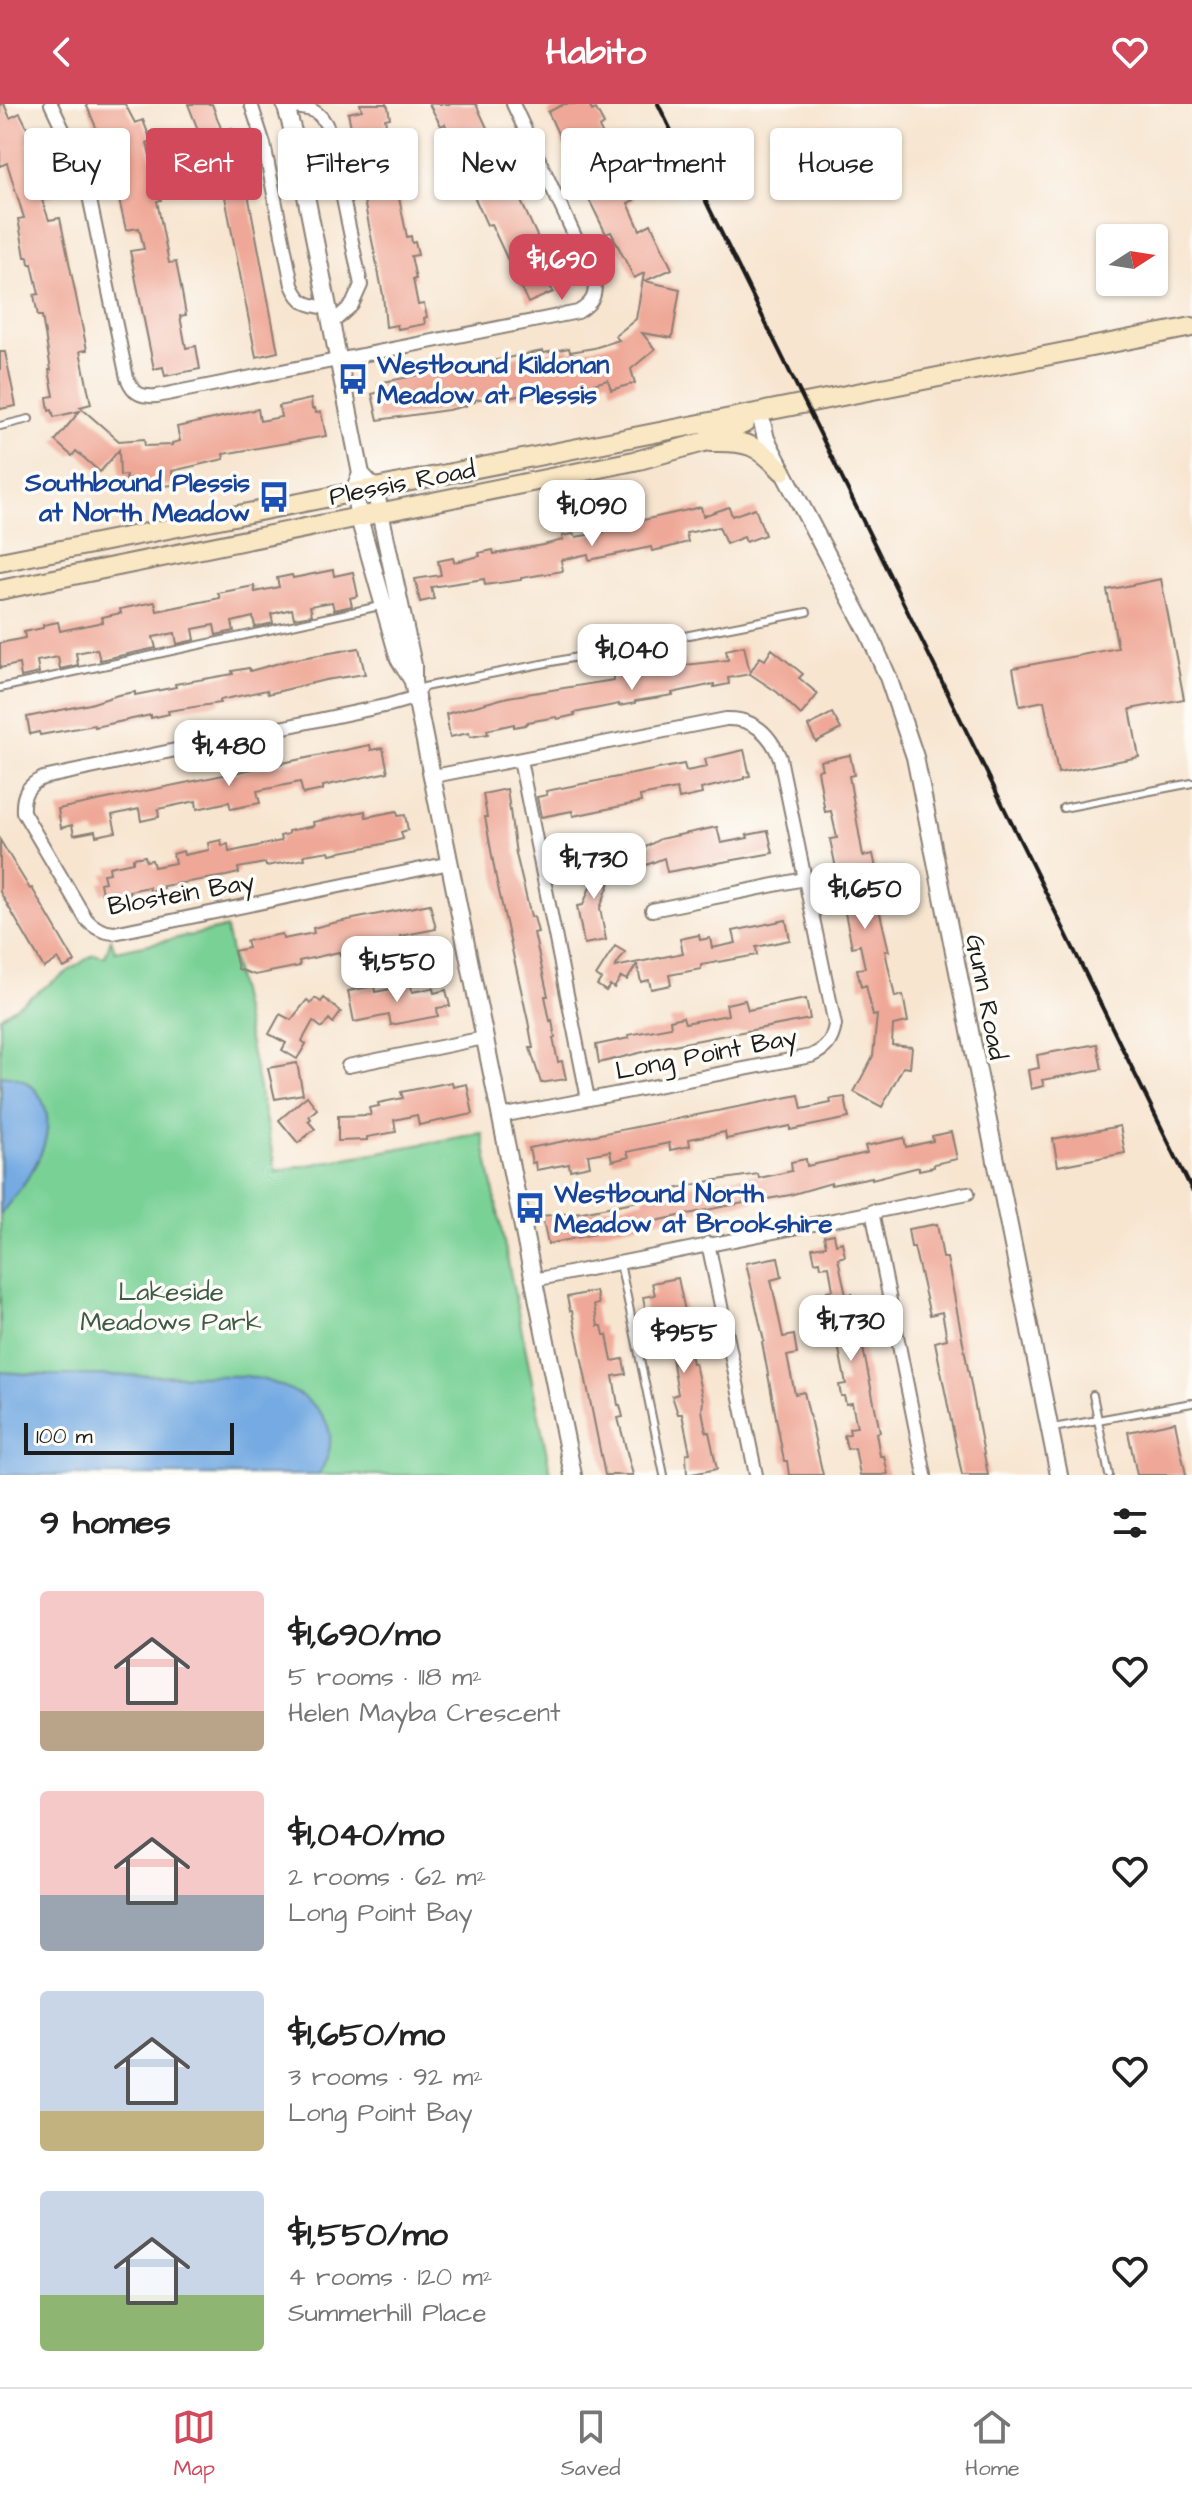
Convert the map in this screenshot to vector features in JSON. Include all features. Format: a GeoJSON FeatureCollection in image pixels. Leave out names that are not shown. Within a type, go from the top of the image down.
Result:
{"type":"FeatureCollection","features":[{"type":"Feature","properties":{"kind":"main road","name":"Plessis Road"},"geometry":{"type":"LineString","coordinates":[[0,562],[358,483],[375,489],[714,419],[760,414],[1192,327]]}},
{"type":"Feature","properties":{"kind":"main road","name":"Plessis Road"},"geometry":{"type":"LineString","coordinates":[[0,590],[639,460],[704,442],[760,414]]}},
{"type":"Feature","properties":{"kind":"main road"},"geometry":{"type":"LineString","coordinates":[[704,442],[742,442],[751,445],[769,456],[782,471]]}},
{"type":"Feature","properties":{"kind":"street"},"geometry":{"type":"LineString","coordinates":[[51,104],[87,186],[127,378],[132,389],[142,397],[578,312],[590,304],[596,291],[594,277],[513,104]]}},
{"type":"Feature","properties":{"kind":"street"},"geometry":{"type":"LineString","coordinates":[[251,104],[264,144],[292,285],[298,300],[330,316]]}},
{"type":"Feature","properties":{"kind":"street"},"geometry":{"type":"LineString","coordinates":[[330,316],[352,305],[361,285],[329,131],[324,118],[312,109],[286,106],[339,359],[358,483],[359,518],[399,659],[415,689]]}},
{"type":"Feature","properties":{"kind":"street","name":"Gunn Road"},"geometry":{"type":"LineString","coordinates":[[760,414],[766,439],[869,634],[888,677],[915,757],[1059,1475]]}},
{"type":"Feature","properties":{"kind":"street"},"geometry":{"type":"LineString","coordinates":[[375,489],[413,665],[415,689],[573,1475]]}},
{"type":"Feature","properties":{"kind":"street","name":"Blostein Bay"},"geometry":{"type":"LineString","coordinates":[[415,689],[386,706],[43,778],[28,788],[22,799],[23,812],[86,919],[104,932],[114,933],[450,863]]}},
{"type":"Feature","properties":{"kind":"street","name":"Long Point Bay"},"geometry":{"type":"LineString","coordinates":[[434,776],[743,718],[767,736],[780,758],[835,1025],[833,1039],[823,1050],[811,1056],[501,1116]]}},
{"type":"Feature","properties":{"kind":"street"},"geometry":{"type":"LineString","coordinates":[[520,760],[588,1099]]}},
{"type":"Feature","properties":{"kind":"street"},"geometry":{"type":"LineString","coordinates":[[652,910],[804,879]]}},
{"type":"Feature","properties":{"kind":"street"},"geometry":{"type":"LineString","coordinates":[[348,1066],[484,1038]]}},
{"type":"Feature","properties":{"kind":"street"},"geometry":{"type":"LineString","coordinates":[[534,1280],[968,1193]]}},
{"type":"Feature","properties":{"kind":"street"},"geometry":{"type":"LineString","coordinates":[[872,1211],[925,1475]]}},
{"type":"Feature","properties":{"kind":"street"},"geometry":{"type":"LineString","coordinates":[[708,1243],[756,1475]]}},
{"type":"Feature","properties":{"kind":"lane"},"geometry":{"type":"LineString","coordinates":[[0,426],[29,419]]}},
{"type":"Feature","properties":{"kind":"lane"},"geometry":{"type":"LineString","coordinates":[[0,688],[399,601]]}},
{"type":"Feature","properties":{"kind":"lane"},"geometry":{"type":"LineString","coordinates":[[415,689],[807,612]]}},
{"type":"Feature","properties":{"kind":"lane"},"geometry":{"type":"LineString","coordinates":[[1063,808],[1192,783]]}},
{"type":"Feature","properties":{"kind":"lane"},"geometry":{"type":"LineString","coordinates":[[620,1262],[664,1475]]}},
{"type":"Feature","properties":{"kind":"lane"},"geometry":{"type":"LineString","coordinates":[[1093,1395],[1109,1475]]}},
{"type":"Feature","properties":{"kind":"lane"},"geometry":{"type":"LineString","coordinates":[[1050,1429],[1192,1403]]}},
{"type":"Feature","properties":{"kind":"green space","name":"Lakeside Meadows Park"},"geometry":{"type":"Polygon","coordinates":[[[226,928],[276,1171],[482,1133],[551,1475],[0,1475],[0,1017],[94,954],[105,957],[111,939],[115,951],[226,928]]]}},
{"type":"Feature","properties":{"kind":"water"},"geometry":{"type":"Polygon","coordinates":[[[1,1075],[28,1083],[37,1091],[43,1101],[47,1126],[37,1161],[0,1215],[1,1075]]]}},
{"type":"Feature","properties":{"kind":"water"},"geometry":{"type":"Polygon","coordinates":[[[0,1372],[246,1376],[265,1380],[301,1396],[315,1407],[325,1420],[330,1436],[328,1454],[318,1475],[0,1475],[0,1372]]]}},
{"type":"Feature","properties":{"kind":"building"},"geometry":{"type":"Polygon","coordinates":[[[0,104],[4,104],[10,118],[20,113],[28,128],[24,128],[24,200],[42,200],[49,220],[60,218],[87,350],[80,351],[91,404],[80,407],[119,441],[144,439],[145,446],[172,445],[180,441],[177,427],[258,409],[260,421],[281,417],[279,406],[311,399],[312,409],[316,413],[321,412],[326,436],[223,454],[224,459],[172,471],[173,485],[149,487],[126,486],[126,475],[120,476],[119,450],[100,472],[76,451],[72,456],[55,441],[80,411],[54,417],[52,410],[49,411],[47,397],[54,396],[51,370],[42,316],[38,316],[34,295],[39,294],[32,264],[25,257],[18,219],[24,218],[7,163],[0,166],[0,104]]]}},
{"type":"Feature","properties":{"kind":"building"},"geometry":{"type":"Polygon","coordinates":[[[86,104],[125,104],[135,123],[143,120],[146,128],[146,200],[161,200],[157,201],[169,263],[176,262],[186,315],[180,316],[186,348],[196,346],[200,369],[165,376],[163,367],[154,369],[130,251],[144,249],[139,228],[126,230],[119,200],[130,200],[130,128],[96,128],[86,104]]]}},
{"type":"Feature","properties":{"kind":"building"},"geometry":{"type":"Polygon","coordinates":[[[188,104],[212,104],[221,128],[197,128],[188,104]]]}},
{"type":"Feature","properties":{"kind":"building"},"geometry":{"type":"Polygon","coordinates":[[[360,104],[386,104],[390,118],[385,119],[387,128],[351,128],[348,113],[362,110],[360,104]]]}},
{"type":"Feature","properties":{"kind":"building"},"geometry":{"type":"Polygon","coordinates":[[[429,104],[476,104],[487,128],[447,128],[445,124],[441,126],[429,104]]]}},
{"type":"Feature","properties":{"kind":"building"},"geometry":{"type":"Polygon","coordinates":[[[564,104],[589,104],[592,111],[596,109],[604,124],[599,128],[561,128],[561,140],[548,112],[564,104]]]}},
{"type":"Feature","properties":{"kind":"building"},"geometry":{"type":"Polygon","coordinates":[[[226,200],[249,200],[278,352],[256,357],[226,200]]]}},
{"type":"Feature","properties":{"kind":"building"},"geometry":{"type":"Polygon","coordinates":[[[364,200],[399,200],[407,237],[411,236],[412,243],[415,242],[418,255],[411,256],[416,279],[413,279],[418,305],[424,304],[425,324],[398,329],[397,325],[386,327],[383,295],[364,200]]]}},
{"type":"Feature","properties":{"kind":"building"},"geometry":{"type":"Polygon","coordinates":[[[475,200],[520,200],[557,279],[548,283],[553,292],[528,303],[491,224],[487,225],[475,200]]]}},
{"type":"Feature","properties":{"kind":"building"},"geometry":{"type":"Polygon","coordinates":[[[589,200],[634,200],[628,203],[640,230],[651,224],[672,269],[645,281],[680,289],[672,338],[642,333],[655,349],[631,369],[635,383],[611,390],[608,380],[556,394],[530,393],[505,399],[504,394],[448,410],[378,420],[372,394],[380,392],[378,383],[543,351],[569,348],[570,352],[594,348],[619,340],[615,336],[636,319],[644,273],[634,278],[611,232],[606,234],[589,200]]]}},
{"type":"Feature","properties":{"kind":"building"},"geometry":{"type":"Polygon","coordinates":[[[0,352],[5,352],[16,406],[0,409],[0,352]]]}},
{"type":"Feature","properties":{"kind":"building"},"geometry":{"type":"Polygon","coordinates":[[[701,507],[703,516],[729,507],[732,516],[755,508],[765,535],[746,542],[744,537],[726,544],[719,527],[686,533],[688,542],[652,551],[651,547],[589,560],[588,554],[561,560],[563,571],[521,580],[485,585],[484,579],[431,587],[434,599],[420,602],[415,579],[441,575],[438,561],[453,558],[454,562],[493,550],[494,554],[543,545],[563,540],[562,536],[604,532],[603,529],[701,507]]]}},
{"type":"Feature","properties":{"kind":"building"},"geometry":{"type":"Polygon","coordinates":[[[333,570],[334,576],[353,572],[358,596],[350,598],[352,606],[334,610],[332,602],[310,606],[312,615],[294,618],[292,609],[271,614],[273,623],[255,627],[253,617],[232,622],[234,631],[216,635],[214,625],[193,629],[195,640],[177,644],[175,633],[153,637],[156,648],[100,660],[97,649],[76,653],[78,665],[60,669],[58,657],[37,661],[39,673],[21,677],[19,664],[0,668],[0,643],[25,638],[24,632],[43,628],[43,625],[58,622],[60,631],[103,622],[102,617],[121,613],[120,609],[155,602],[157,611],[220,598],[218,593],[254,586],[255,592],[279,587],[277,578],[333,570]]]}},
{"type":"Feature","properties":{"kind":"building"},"geometry":{"type":"Polygon","coordinates":[[[1161,579],[1184,699],[1130,709],[1139,757],[1058,773],[1044,701],[1020,706],[1013,668],[1118,648],[1107,590],[1161,579]]]}},
{"type":"Feature","properties":{"kind":"building"},"geometry":{"type":"Polygon","coordinates":[[[744,646],[750,673],[760,657],[765,660],[772,649],[803,674],[799,678],[818,694],[801,715],[777,692],[750,674],[728,678],[729,684],[714,687],[714,684],[514,727],[514,724],[487,730],[488,734],[470,737],[469,733],[450,737],[446,714],[508,697],[614,680],[612,673],[629,670],[630,677],[652,672],[652,669],[685,659],[686,665],[728,660],[726,650],[744,646]]]}},
{"type":"Feature","properties":{"kind":"building"},"geometry":{"type":"Polygon","coordinates":[[[359,648],[365,674],[268,694],[267,690],[220,700],[220,703],[168,711],[169,714],[151,718],[151,715],[95,727],[30,734],[27,717],[118,695],[176,687],[175,684],[233,674],[232,671],[249,668],[250,671],[290,660],[359,648]]]}},
{"type":"Feature","properties":{"kind":"building"},"geometry":{"type":"Polygon","coordinates":[[[832,713],[841,729],[816,742],[808,726],[832,713]]]}},
{"type":"Feature","properties":{"kind":"building"},"geometry":{"type":"Polygon","coordinates":[[[370,745],[371,750],[383,748],[388,772],[323,786],[323,790],[303,794],[300,782],[257,791],[260,803],[231,809],[229,802],[197,809],[196,801],[158,809],[159,817],[141,821],[139,809],[112,815],[116,832],[96,836],[95,831],[74,835],[72,825],[61,828],[58,809],[370,745]]]}},
{"type":"Feature","properties":{"kind":"building"},"geometry":{"type":"Polygon","coordinates":[[[744,750],[750,776],[701,789],[702,794],[679,799],[677,789],[640,796],[641,802],[573,816],[572,811],[541,817],[537,797],[547,795],[546,791],[684,764],[686,771],[707,767],[705,759],[744,750]]]}},
{"type":"Feature","properties":{"kind":"building"},"geometry":{"type":"Polygon","coordinates":[[[850,755],[854,775],[849,776],[863,856],[873,854],[879,882],[873,884],[889,951],[885,951],[895,997],[903,995],[908,1022],[893,1025],[892,1045],[912,1047],[910,1068],[903,1067],[882,1107],[854,1092],[873,1056],[877,1015],[873,1016],[866,985],[861,987],[857,969],[865,968],[860,945],[852,947],[830,839],[837,838],[831,811],[825,812],[818,770],[822,769],[820,761],[850,755]]]}},
{"type":"Feature","properties":{"kind":"building"},"geometry":{"type":"Polygon","coordinates":[[[507,789],[516,854],[531,917],[534,917],[538,932],[534,933],[548,996],[545,996],[553,1038],[558,1062],[562,1061],[566,1079],[541,1083],[530,1048],[533,1048],[528,1021],[485,817],[483,794],[507,789]]]}},
{"type":"Feature","properties":{"kind":"building"},"geometry":{"type":"Polygon","coordinates":[[[365,811],[366,817],[397,811],[398,816],[405,815],[408,830],[401,832],[403,839],[330,854],[329,851],[304,855],[305,859],[266,866],[265,863],[238,868],[239,873],[150,891],[149,887],[129,891],[130,896],[115,899],[113,891],[102,894],[100,883],[105,882],[103,874],[110,873],[109,867],[133,862],[133,858],[145,856],[146,861],[152,860],[154,867],[175,863],[173,854],[209,850],[208,843],[221,840],[222,846],[228,844],[229,852],[281,841],[280,836],[288,834],[288,831],[314,826],[313,822],[365,811]]]}},
{"type":"Feature","properties":{"kind":"building"},"geometry":{"type":"Polygon","coordinates":[[[717,827],[721,843],[768,831],[773,853],[667,872],[664,858],[626,873],[613,845],[630,838],[637,852],[660,839],[717,827]]]}},
{"type":"Feature","properties":{"kind":"building"},"geometry":{"type":"Polygon","coordinates":[[[0,840],[75,962],[64,968],[58,959],[44,968],[0,892],[0,840]]]}},
{"type":"Feature","properties":{"kind":"building"},"geometry":{"type":"Polygon","coordinates":[[[586,858],[615,869],[600,908],[606,940],[584,944],[577,906],[583,905],[593,879],[579,874],[586,858]]]}},
{"type":"Feature","properties":{"kind":"building"},"geometry":{"type":"Polygon","coordinates":[[[430,904],[436,929],[400,936],[402,944],[340,955],[339,952],[299,961],[300,966],[255,975],[238,969],[234,951],[248,948],[246,941],[282,934],[283,939],[314,933],[313,928],[333,923],[430,904]]]}},
{"type":"Feature","properties":{"kind":"building"},"geometry":{"type":"Polygon","coordinates":[[[786,920],[790,940],[756,947],[757,955],[701,965],[701,969],[669,975],[671,985],[651,989],[649,980],[641,982],[637,964],[627,980],[621,977],[614,988],[610,985],[606,991],[597,985],[601,979],[596,976],[615,946],[625,952],[615,967],[683,953],[680,939],[699,935],[700,940],[710,938],[712,948],[736,943],[733,931],[786,920]]]}},
{"type":"Feature","properties":{"kind":"building"},"geometry":{"type":"Polygon","coordinates":[[[411,985],[412,992],[433,988],[434,993],[446,990],[450,1006],[437,1008],[438,1016],[391,1025],[389,1015],[354,1022],[348,991],[374,986],[375,992],[411,985]]]}},
{"type":"Feature","properties":{"kind":"building"},"geometry":{"type":"Polygon","coordinates":[[[315,998],[321,1002],[324,998],[341,1012],[333,1023],[329,1019],[322,1028],[313,1021],[302,1041],[306,1044],[297,1059],[282,1050],[286,1043],[269,1034],[280,1014],[291,1020],[307,1000],[311,1003],[315,998]]]}},
{"type":"Feature","properties":{"kind":"building"},"geometry":{"type":"Polygon","coordinates":[[[806,999],[810,1019],[663,1047],[599,1063],[596,1045],[671,1027],[670,1020],[683,1017],[685,1023],[728,1015],[726,1004],[745,1000],[748,1010],[806,999]]]}},
{"type":"Feature","properties":{"kind":"building"},"geometry":{"type":"Polygon","coordinates":[[[1097,1044],[1102,1069],[1042,1080],[1044,1086],[1031,1089],[1028,1070],[1039,1068],[1037,1055],[1097,1044]]]}},
{"type":"Feature","properties":{"kind":"building"},"geometry":{"type":"Polygon","coordinates":[[[297,1063],[303,1094],[275,1099],[268,1068],[297,1063]]]}},
{"type":"Feature","properties":{"kind":"building"},"geometry":{"type":"Polygon","coordinates":[[[452,1082],[453,1087],[467,1084],[473,1114],[419,1125],[417,1115],[394,1120],[396,1132],[367,1137],[367,1140],[338,1141],[338,1116],[371,1115],[369,1108],[403,1098],[401,1092],[452,1082]]]}},
{"type":"Feature","properties":{"kind":"building"},"geometry":{"type":"Polygon","coordinates":[[[799,1095],[802,1109],[845,1097],[849,1118],[726,1139],[725,1132],[689,1139],[690,1146],[670,1150],[669,1143],[627,1152],[629,1157],[612,1161],[610,1151],[588,1155],[590,1166],[570,1170],[569,1164],[536,1170],[535,1162],[532,1163],[529,1148],[799,1095]]]}},
{"type":"Feature","properties":{"kind":"building"},"geometry":{"type":"Polygon","coordinates":[[[307,1096],[317,1109],[308,1121],[315,1129],[298,1143],[279,1120],[307,1096]]]}},
{"type":"Feature","properties":{"kind":"building"},"geometry":{"type":"Polygon","coordinates":[[[1120,1126],[1125,1153],[1058,1166],[1053,1139],[1120,1126]]]}},
{"type":"Feature","properties":{"kind":"building"},"geometry":{"type":"Polygon","coordinates":[[[951,1132],[957,1159],[934,1164],[934,1167],[831,1183],[790,1195],[548,1244],[542,1216],[644,1200],[643,1196],[711,1181],[758,1174],[759,1178],[792,1171],[791,1162],[806,1159],[807,1166],[867,1153],[865,1146],[904,1138],[906,1147],[933,1141],[932,1136],[951,1132]]]}},
{"type":"Feature","properties":{"kind":"building"},"geometry":{"type":"Polygon","coordinates":[[[937,1224],[943,1258],[947,1258],[988,1475],[962,1475],[935,1342],[947,1339],[942,1312],[930,1315],[914,1247],[911,1247],[908,1229],[937,1224]]]}},
{"type":"Feature","properties":{"kind":"building"},"geometry":{"type":"Polygon","coordinates":[[[834,1234],[836,1244],[842,1242],[845,1256],[838,1258],[846,1295],[852,1294],[880,1432],[876,1433],[880,1456],[884,1456],[888,1474],[860,1475],[855,1448],[847,1449],[844,1435],[850,1434],[849,1428],[857,1427],[852,1403],[846,1404],[844,1396],[841,1396],[839,1385],[846,1384],[838,1345],[830,1347],[827,1332],[822,1299],[828,1298],[827,1291],[833,1290],[829,1266],[821,1267],[820,1261],[815,1262],[812,1248],[826,1246],[824,1236],[834,1234]]]}},
{"type":"Feature","properties":{"kind":"building"},"geometry":{"type":"Polygon","coordinates":[[[778,1257],[782,1277],[771,1280],[783,1337],[794,1335],[797,1354],[787,1356],[795,1394],[804,1392],[823,1475],[789,1475],[787,1461],[784,1461],[764,1341],[746,1263],[778,1257]]]}},
{"type":"Feature","properties":{"kind":"building"},"geometry":{"type":"Polygon","coordinates":[[[678,1278],[691,1340],[687,1341],[692,1363],[695,1363],[706,1432],[709,1432],[717,1469],[687,1475],[686,1454],[690,1453],[682,1414],[678,1414],[672,1396],[678,1394],[664,1310],[646,1314],[643,1297],[655,1295],[652,1283],[678,1278]]]}},
{"type":"Feature","properties":{"kind":"building"},"geometry":{"type":"Polygon","coordinates":[[[596,1291],[599,1304],[594,1305],[598,1326],[602,1326],[604,1335],[607,1335],[612,1361],[623,1359],[626,1374],[613,1376],[623,1417],[618,1418],[633,1475],[605,1475],[567,1297],[596,1291]]]}},
{"type":"Feature","properties":{"kind":"building"},"geometry":{"type":"Polygon","coordinates":[[[1175,1422],[1186,1475],[1137,1475],[1128,1432],[1175,1422]]]}},
{"type":"Feature","properties":{"kind":"railway"},"geometry":{"type":"LineString","coordinates":[[658,104],[1192,1190]]}},
{"type":"Feature","properties":{"kind":"place","name":"Westbound Kildonan Meadow at Plessis"},"geometry":{"type":"Point","coordinates":[353,379]}},
{"type":"Feature","properties":{"kind":"place","name":"Southbound Plessis at North Meadow"},"geometry":{"type":"Point","coordinates":[274,497]}},
{"type":"Feature","properties":{"kind":"place","name":"Westbound North Meadow at Brookshire"},"geometry":{"type":"Point","coordinates":[530,1208]}}]}
